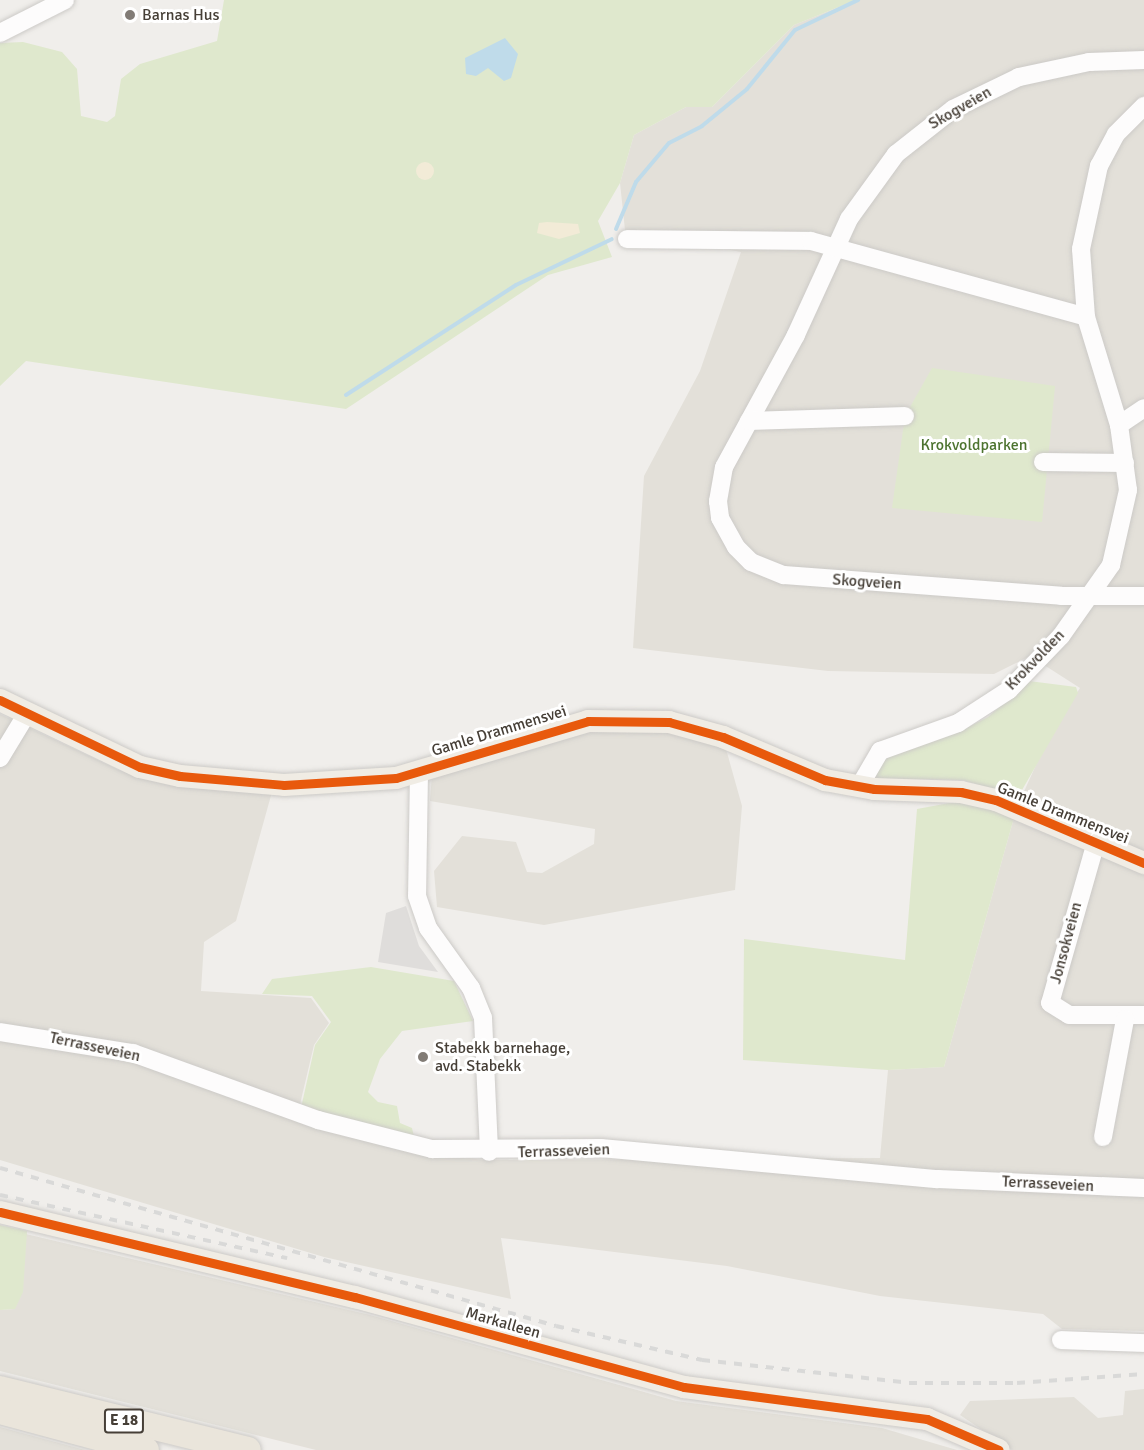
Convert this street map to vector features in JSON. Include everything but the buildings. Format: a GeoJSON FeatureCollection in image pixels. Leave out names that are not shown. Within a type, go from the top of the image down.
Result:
{"type":"FeatureCollection","features":[{"type":"Feature","properties":{"kind":"highway","name":"E 18"},"geometry":{"type":"LineString","coordinates":[[0,1389],[248,1450]]}},
{"type":"Feature","properties":{"kind":"highway","name":"E 18"},"geometry":{"type":"LineString","coordinates":[[0,1411],[146,1450]]}},
{"type":"Feature","properties":{"kind":"main road","name":"Gamle Drammensvei"},"geometry":{"type":"LineString","coordinates":[[0,700],[26,715],[121,760],[180,776],[336,785],[419,772],[552,729],[629,718],[705,732],[805,773],[859,787],[979,795],[1144,863]]}},
{"type":"Feature","properties":{"kind":"main road","name":"Markalleen"},"geometry":{"type":"LineString","coordinates":[[0,1212],[354,1297],[684,1387],[927,1419],[999,1450]]}},
{"type":"Feature","properties":{"kind":"street"},"geometry":{"type":"LineString","coordinates":[[0,33],[65,0]]}},
{"type":"Feature","properties":{"kind":"street","name":"Skogveien"},"geometry":{"type":"LineString","coordinates":[[1144,60],[1089,62],[1019,77],[953,109],[896,154],[869,184],[835,249],[750,422],[724,467],[718,501],[727,534],[765,570],[821,579],[1144,596]]}},
{"type":"Feature","properties":{"kind":"street","name":"Krokvolden"},"geometry":{"type":"LineString","coordinates":[[859,787],[880,751],[958,723],[1009,690],[1094,595],[1111,565],[1125,520],[1125,463],[1119,425],[1086,317],[1081,249],[1090,194],[1108,146],[1144,106]]}},
{"type":"Feature","properties":{"kind":"street"},"geometry":{"type":"LineString","coordinates":[[627,240],[743,237],[811,241],[1086,317]]}},
{"type":"Feature","properties":{"kind":"street"},"geometry":{"type":"LineString","coordinates":[[1119,425],[1144,408]]}},
{"type":"Feature","properties":{"kind":"street"},"geometry":{"type":"LineString","coordinates":[[750,422],[905,416]]}},
{"type":"Feature","properties":{"kind":"street"},"geometry":{"type":"LineString","coordinates":[[1043,462],[1125,463]]}},
{"type":"Feature","properties":{"kind":"street"},"geometry":{"type":"LineString","coordinates":[[0,758],[26,715]]}},
{"type":"Feature","properties":{"kind":"street"},"geometry":{"type":"LineString","coordinates":[[419,772],[417,896],[428,928],[471,988],[483,1018],[489,1152]]}},
{"type":"Feature","properties":{"kind":"street","name":"Jonsokveien"},"geometry":{"type":"LineString","coordinates":[[1096,842],[1050,1003],[1069,1015],[1125,1019],[1144,1015]]}},
{"type":"Feature","properties":{"kind":"street"},"geometry":{"type":"LineString","coordinates":[[1103,1137],[1125,1019]]}},
{"type":"Feature","properties":{"kind":"street","name":"Terrasseveien"},"geometry":{"type":"LineString","coordinates":[[0,1032],[133,1053],[266,1104],[396,1142],[489,1152],[601,1148],[938,1179],[1144,1188]]}},
{"type":"Feature","properties":{"kind":"street"},"geometry":{"type":"LineString","coordinates":[[1061,1340],[1144,1342]]}},
{"type":"Feature","properties":{"kind":"shaded area"},"geometry":{"type":"Polygon","coordinates":[[[856,0],[1144,0],[1144,1331],[1062,1329],[1043,1314],[880,1296],[727,1266],[501,1238],[511,1299],[324,1257],[0,1160],[0,714],[121,771],[272,792],[236,921],[204,942],[201,991],[311,998],[329,1023],[314,1045],[296,1121],[402,1149],[484,1160],[880,1158],[888,1070],[944,1067],[1017,807],[1050,734],[1080,688],[1030,656],[994,674],[828,671],[633,648],[644,476],[700,371],[741,252],[625,230],[620,183],[634,135],[686,107],[712,107],[794,25],[856,0]]]}},
{"type":"Feature","properties":{"kind":"shaded area"},"geometry":{"type":"Polygon","coordinates":[[[606,724],[678,733],[726,749],[742,806],[735,890],[544,925],[437,907],[434,871],[462,836],[516,842],[527,872],[542,873],[594,844],[595,829],[430,801],[432,774],[606,724]]]}},
{"type":"Feature","properties":{"kind":"shaded area"},"geometry":{"type":"Polygon","coordinates":[[[406,906],[419,946],[438,972],[378,962],[386,913],[406,906]]]}},
{"type":"Feature","properties":{"kind":"shaded area"},"geometry":{"type":"Polygon","coordinates":[[[0,1228],[370,1315],[676,1401],[882,1428],[957,1450],[316,1450],[0,1371],[0,1310],[15,1309],[0,1228]]]}},
{"type":"Feature","properties":{"kind":"shaded area"},"geometry":{"type":"Polygon","coordinates":[[[1144,1389],[1144,1450],[1012,1450],[960,1415],[970,1401],[1074,1397],[1098,1418],[1123,1415],[1125,1391],[1144,1389]]]}},
{"type":"Feature","properties":{"kind":"shaded area"},"geometry":{"type":"Polygon","coordinates":[[[0,1427],[85,1450],[0,1450],[0,1427]]]}},
{"type":"Feature","properties":{"kind":"green space"},"geometry":{"type":"Polygon","coordinates":[[[224,0],[856,0],[794,25],[712,107],[686,107],[634,135],[620,183],[598,221],[612,257],[548,275],[346,409],[26,361],[0,386],[0,43],[23,42],[62,52],[77,69],[81,116],[107,122],[115,116],[121,79],[140,64],[217,41],[224,0]]]}},
{"type":"Feature","properties":{"kind":"green space","name":"Krokvoldparken"},"geometry":{"type":"Polygon","coordinates":[[[932,368],[1055,386],[1042,522],[892,508],[905,416],[932,368]]]}},
{"type":"Feature","properties":{"kind":"green space"},"geometry":{"type":"Polygon","coordinates":[[[1029,681],[1076,687],[1078,693],[1018,797],[963,780],[908,779],[859,787],[887,755],[957,733],[988,717],[1029,681]]]}},
{"type":"Feature","properties":{"kind":"green space"},"geometry":{"type":"Polygon","coordinates":[[[960,801],[1017,807],[944,1067],[888,1070],[743,1060],[744,939],[905,960],[917,809],[960,801]]]}},
{"type":"Feature","properties":{"kind":"green space"},"geometry":{"type":"Polygon","coordinates":[[[371,967],[454,981],[473,1021],[402,1031],[380,1059],[368,1092],[378,1102],[397,1106],[400,1123],[412,1128],[414,1137],[301,1108],[315,1045],[331,1022],[312,996],[262,994],[272,979],[371,967]]]}},
{"type":"Feature","properties":{"kind":"green space"},"geometry":{"type":"Polygon","coordinates":[[[0,1225],[27,1231],[23,1292],[15,1309],[0,1310],[0,1225]]]}},
{"type":"Feature","properties":{"kind":"sand"},"geometry":{"type":"Polygon","coordinates":[[[425,162],[431,165],[434,171],[431,177],[425,180],[419,177],[416,171],[419,165],[425,162]]]}},
{"type":"Feature","properties":{"kind":"sand"},"geometry":{"type":"Polygon","coordinates":[[[539,223],[578,224],[580,233],[559,239],[537,233],[539,223]]]}},
{"type":"Feature","properties":{"kind":"water"},"geometry":{"type":"Polygon","coordinates":[[[505,38],[518,54],[511,78],[504,81],[488,68],[476,76],[466,74],[465,58],[505,38]]]}},
{"type":"Feature","properties":{"kind":"waterway"},"geometry":{"type":"LineString","coordinates":[[616,229],[636,182],[669,143],[702,126],[747,89],[795,30],[858,0]]}},
{"type":"Feature","properties":{"kind":"waterway"},"geometry":{"type":"LineString","coordinates":[[346,395],[516,285],[612,239]]}},
{"type":"Feature","properties":{"kind":"railway"},"geometry":{"type":"LineString","coordinates":[[0,1168],[556,1326],[702,1360],[909,1383],[1017,1383],[1144,1374]]}},
{"type":"Feature","properties":{"kind":"railway"},"geometry":{"type":"LineString","coordinates":[[0,1195],[287,1258]]}},
{"type":"Feature","properties":{"kind":"cycle path"},"geometry":{"type":"LineString","coordinates":[[0,700],[140,767],[180,776],[284,785],[396,778],[588,721],[669,722],[723,737],[825,780],[874,789],[961,792],[996,800],[1144,863]]}},
{"type":"Feature","properties":{"kind":"cycle path"},"geometry":{"type":"LineString","coordinates":[[0,1212],[355,1297],[684,1387],[927,1419],[999,1450]]}},
{"type":"Feature","properties":{"kind":"place","name":"Barnas Hus"},"geometry":{"type":"Point","coordinates":[130,15]}},
{"type":"Feature","properties":{"kind":"place","name":"Stabekk barnehage, avd. Stabekk"},"geometry":{"type":"Point","coordinates":[423,1057]}}]}
